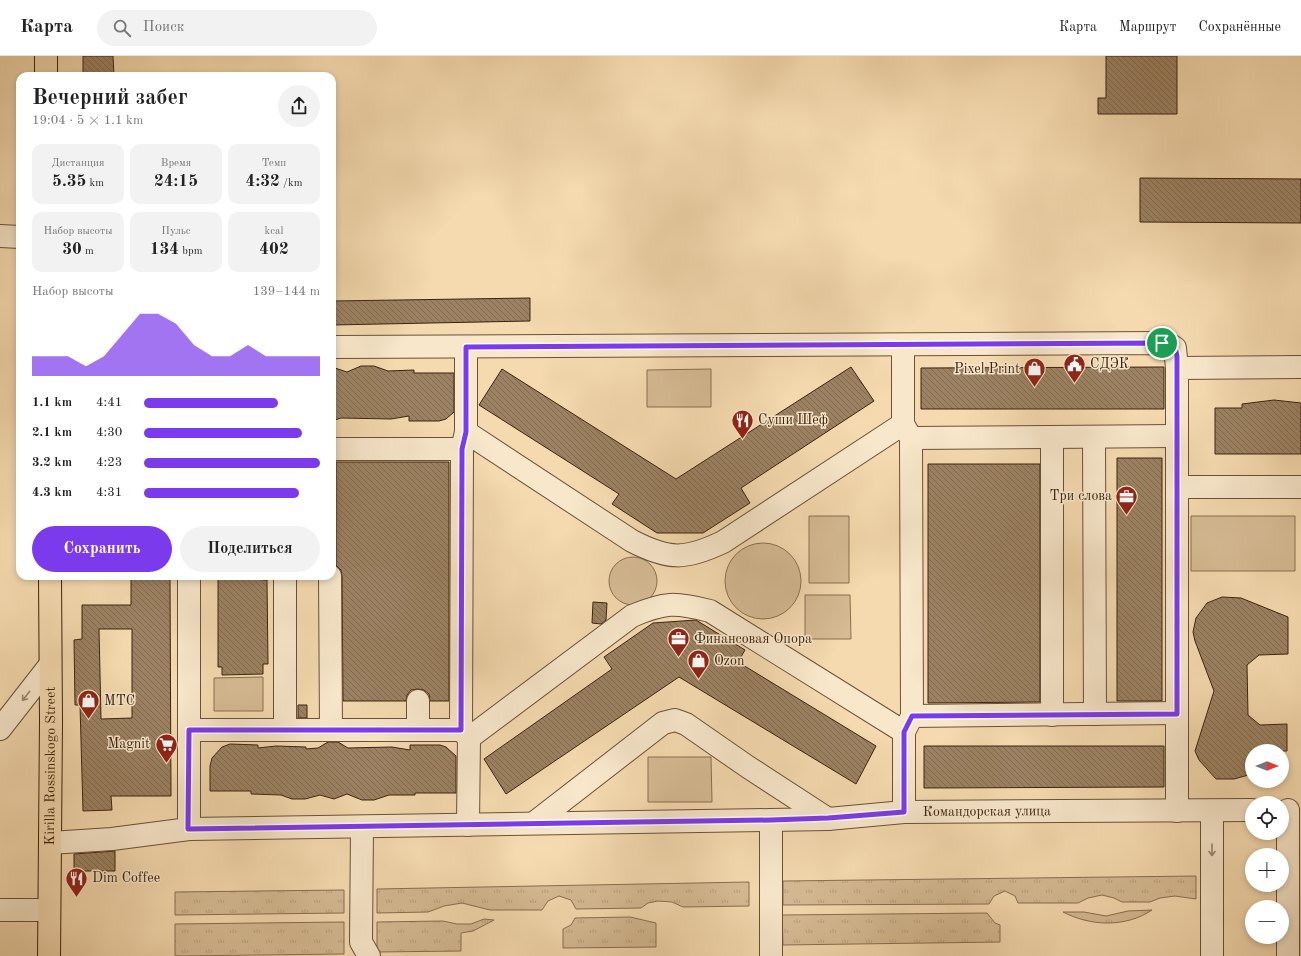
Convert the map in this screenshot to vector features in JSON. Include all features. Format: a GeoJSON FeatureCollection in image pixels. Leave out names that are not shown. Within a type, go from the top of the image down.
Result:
{"type":"FeatureCollection","features":[{"type":"Feature","properties":{"kind":"main road"},"geometry":{"type":"LineString","coordinates":[[46,56],[46,72]]}},
{"type":"Feature","properties":{"kind":"main road","name":"Kirilla Rossinskogo Street"},"geometry":{"type":"LineString","coordinates":[[48,956],[50,843],[50,580]]}},
{"type":"Feature","properties":{"kind":"street"},"geometry":{"type":"LineString","coordinates":[[0,236],[16,237]]}},
{"type":"Feature","properties":{"kind":"street"},"geometry":{"type":"LineString","coordinates":[[336,347],[1170,344],[1175,348],[1177,368],[1177,812]]}},
{"type":"Feature","properties":{"kind":"street"},"geometry":{"type":"LineString","coordinates":[[903,345],[907,431],[908,724],[904,812]]}},
{"type":"Feature","properties":{"kind":"street"},"geometry":{"type":"LineString","coordinates":[[466,347],[464,440],[465,734],[468,825]]}},
{"type":"Feature","properties":{"kind":"street"},"geometry":{"type":"LineString","coordinates":[[1177,368],[1301,368]]}},
{"type":"Feature","properties":{"kind":"street"},"geometry":{"type":"LineString","coordinates":[[336,449],[416,455],[464,440],[632,541],[654,552],[678,556],[703,552],[722,542],[907,431],[1052,437],[1177,436]]}},
{"type":"Feature","properties":{"kind":"street"},"geometry":{"type":"LineString","coordinates":[[1052,437],[1052,714]]}},
{"type":"Feature","properties":{"kind":"street"},"geometry":{"type":"LineString","coordinates":[[1094,437],[1095,714]]}},
{"type":"Feature","properties":{"kind":"street"},"geometry":{"type":"LineString","coordinates":[[1177,487],[1301,487]]}},
{"type":"Feature","properties":{"kind":"street"},"geometry":{"type":"LineString","coordinates":[[188,829],[189,580]]}},
{"type":"Feature","properties":{"kind":"street"},"geometry":{"type":"LineString","coordinates":[[285,580],[285,730]]}},
{"type":"Feature","properties":{"kind":"street"},"geometry":{"type":"LineString","coordinates":[[330,580],[331,730]]}},
{"type":"Feature","properties":{"kind":"street"},"geometry":{"type":"LineString","coordinates":[[189,730],[418,730],[465,734],[632,616],[657,606],[684,604],[710,611],[908,724],[1052,714],[1177,714]]}},
{"type":"Feature","properties":{"kind":"street"},"geometry":{"type":"LineString","coordinates":[[0,729],[50,665]]}},
{"type":"Feature","properties":{"kind":"street"},"geometry":{"type":"LineString","coordinates":[[418,701],[418,730]]}},
{"type":"Feature","properties":{"kind":"street"},"geometry":{"type":"LineString","coordinates":[[534,823],[663,723],[675,720],[686,724],[748,768],[828,818]]}},
{"type":"Feature","properties":{"kind":"street"},"geometry":{"type":"LineString","coordinates":[[1288,956],[1290,809]]}},
{"type":"Feature","properties":{"kind":"street","name":"Командорская улица"},"geometry":{"type":"LineString","coordinates":[[50,843],[112,839],[188,829],[362,828],[534,823],[771,820],[828,818],[904,812],[1177,812],[1245,810]]}},
{"type":"Feature","properties":{"kind":"street"},"geometry":{"type":"LineString","coordinates":[[1212,811],[1212,956]]}},
{"type":"Feature","properties":{"kind":"street"},"geometry":{"type":"LineString","coordinates":[[771,820],[772,956]]}},
{"type":"Feature","properties":{"kind":"street"},"geometry":{"type":"LineString","coordinates":[[361,951],[362,828]]}},
{"type":"Feature","properties":{"kind":"street"},"geometry":{"type":"LineString","coordinates":[[0,910],[49,910]]}},
{"type":"Feature","properties":{"kind":"green space"},"geometry":{"type":"Polygon","coordinates":[[[711,369],[711,407],[647,407],[647,370],[711,369]]]}},
{"type":"Feature","properties":{"kind":"green space"},"geometry":{"type":"Polygon","coordinates":[[[809,516],[849,516],[849,583],[809,583],[809,516]]]}},
{"type":"Feature","properties":{"kind":"green space"},"geometry":{"type":"Polygon","coordinates":[[[1191,516],[1295,516],[1295,571],[1191,571],[1191,516]]]}},
{"type":"Feature","properties":{"kind":"green space"},"geometry":{"type":"Polygon","coordinates":[[[756,543],[770,543],[784,549],[795,560],[801,574],[801,588],[798,596],[790,608],[784,613],[770,619],[756,619],[742,613],[731,602],[725,588],[725,574],[731,560],[742,549],[756,543]]]}},
{"type":"Feature","properties":{"kind":"green space"},"geometry":{"type":"Polygon","coordinates":[[[633,557],[642,559],[650,564],[655,572],[657,581],[655,590],[650,598],[642,603],[633,605],[624,603],[616,598],[611,590],[609,581],[611,572],[616,564],[624,559],[633,557]]]}},
{"type":"Feature","properties":{"kind":"green space"},"geometry":{"type":"Polygon","coordinates":[[[805,595],[850,595],[851,639],[805,639],[805,595]]]}},
{"type":"Feature","properties":{"kind":"green space"},"geometry":{"type":"Polygon","coordinates":[[[263,677],[263,711],[214,711],[214,678],[263,677]]]}},
{"type":"Feature","properties":{"kind":"green space"},"geometry":{"type":"Polygon","coordinates":[[[648,757],[711,757],[712,802],[648,802],[648,757]]]}},
{"type":"Feature","properties":{"kind":"green space"},"geometry":{"type":"Polygon","coordinates":[[[1196,876],[1196,899],[1175,896],[1160,898],[1150,902],[1122,902],[1102,895],[1088,898],[1078,903],[1018,903],[1015,896],[1005,891],[994,896],[989,904],[783,905],[783,881],[1196,876]]]}},
{"type":"Feature","properties":{"kind":"green space"},"geometry":{"type":"Polygon","coordinates":[[[749,882],[749,906],[683,907],[672,902],[658,901],[648,903],[641,908],[576,909],[571,900],[559,896],[548,901],[542,910],[490,910],[462,903],[444,906],[428,912],[377,913],[377,889],[749,882]]]}},
{"type":"Feature","properties":{"kind":"green space"},"geometry":{"type":"Polygon","coordinates":[[[344,890],[344,913],[175,915],[175,892],[344,890]]]}},
{"type":"Feature","properties":{"kind":"green space"},"geometry":{"type":"Polygon","coordinates":[[[1152,910],[1142,916],[1130,920],[1108,923],[1084,920],[1063,912],[1084,912],[1106,916],[1128,911],[1152,910]]]}},
{"type":"Feature","properties":{"kind":"green space"},"geometry":{"type":"Polygon","coordinates":[[[987,913],[995,923],[1000,925],[1000,942],[783,945],[782,915],[987,913]]]}},
{"type":"Feature","properties":{"kind":"green space"},"geometry":{"type":"Polygon","coordinates":[[[630,917],[656,923],[656,947],[563,948],[563,929],[571,925],[575,918],[630,917]]]}},
{"type":"Feature","properties":{"kind":"green space"},"geometry":{"type":"Polygon","coordinates":[[[484,919],[494,920],[473,931],[461,933],[461,951],[377,952],[377,922],[443,921],[457,924],[471,924],[484,919]]]}},
{"type":"Feature","properties":{"kind":"green space"},"geometry":{"type":"Polygon","coordinates":[[[344,922],[344,954],[175,956],[175,924],[344,922]]]}},
{"type":"Feature","properties":{"kind":"building"},"geometry":{"type":"Polygon","coordinates":[[[83,56],[113,56],[114,72],[83,72],[83,56]]]}},
{"type":"Feature","properties":{"kind":"building"},"geometry":{"type":"Polygon","coordinates":[[[1106,56],[1177,56],[1177,114],[1098,114],[1098,98],[1106,98],[1106,56]]]}},
{"type":"Feature","properties":{"kind":"building"},"geometry":{"type":"Polygon","coordinates":[[[1140,178],[1301,179],[1301,223],[1140,222],[1140,178]]]}},
{"type":"Feature","properties":{"kind":"building"},"geometry":{"type":"Polygon","coordinates":[[[530,298],[530,321],[336,325],[336,301],[530,298]]]}},
{"type":"Feature","properties":{"kind":"building"},"geometry":{"type":"Polygon","coordinates":[[[361,366],[374,366],[388,371],[414,370],[414,373],[454,373],[454,412],[446,419],[439,421],[409,421],[409,416],[391,419],[341,418],[336,420],[336,368],[347,372],[361,366]]]}},
{"type":"Feature","properties":{"kind":"building"},"geometry":{"type":"Polygon","coordinates":[[[851,367],[874,401],[741,488],[750,503],[703,533],[657,533],[612,504],[619,494],[479,405],[502,369],[676,479],[851,367]]]}},
{"type":"Feature","properties":{"kind":"building"},"geometry":{"type":"Polygon","coordinates":[[[1164,367],[1164,409],[921,409],[921,368],[1164,367]]]}},
{"type":"Feature","properties":{"kind":"building"},"geometry":{"type":"Polygon","coordinates":[[[1274,400],[1301,403],[1301,454],[1215,454],[1215,408],[1242,408],[1242,404],[1274,400]]]}},
{"type":"Feature","properties":{"kind":"building"},"geometry":{"type":"Polygon","coordinates":[[[1117,458],[1162,458],[1162,701],[1117,701],[1117,458]]]}},
{"type":"Feature","properties":{"kind":"building"},"geometry":{"type":"Polygon","coordinates":[[[336,462],[449,462],[449,701],[430,701],[429,694],[424,690],[418,689],[411,690],[407,695],[406,701],[343,701],[342,576],[341,570],[336,565],[336,462]]]}},
{"type":"Feature","properties":{"kind":"building"},"geometry":{"type":"Polygon","coordinates":[[[928,464],[1040,464],[1040,702],[928,703],[928,464]]]}},
{"type":"Feature","properties":{"kind":"building"},"geometry":{"type":"Polygon","coordinates":[[[131,580],[170,580],[171,796],[111,796],[112,810],[83,811],[80,705],[75,705],[74,640],[82,639],[82,605],[131,605],[131,580]],[[99,629],[101,719],[132,718],[132,629],[99,629]]]}},
{"type":"Feature","properties":{"kind":"building"},"geometry":{"type":"Polygon","coordinates":[[[218,580],[267,580],[268,664],[263,664],[263,674],[222,675],[222,667],[218,667],[218,580]]]}},
{"type":"Feature","properties":{"kind":"building"},"geometry":{"type":"Polygon","coordinates":[[[1222,597],[1241,598],[1288,617],[1288,654],[1259,655],[1247,665],[1248,715],[1260,725],[1287,724],[1287,744],[1245,744],[1245,776],[1234,779],[1216,779],[1199,760],[1195,751],[1214,691],[1193,632],[1196,618],[1207,603],[1222,597]]]}},
{"type":"Feature","properties":{"kind":"building"},"geometry":{"type":"Polygon","coordinates":[[[593,602],[607,603],[606,620],[601,624],[592,623],[593,602]]]}},
{"type":"Feature","properties":{"kind":"building"},"geometry":{"type":"Polygon","coordinates":[[[696,620],[745,650],[738,662],[876,746],[856,784],[679,677],[506,794],[484,759],[612,669],[604,657],[653,623],[696,620]]]}},
{"type":"Feature","properties":{"kind":"building"},"geometry":{"type":"Polygon","coordinates":[[[298,705],[307,705],[307,718],[298,718],[298,705]]]}},
{"type":"Feature","properties":{"kind":"building"},"geometry":{"type":"Polygon","coordinates":[[[328,742],[338,742],[348,748],[392,747],[410,750],[410,745],[440,745],[446,747],[456,756],[456,793],[415,793],[415,795],[389,795],[374,800],[362,800],[347,794],[334,799],[320,795],[305,799],[292,799],[281,795],[251,794],[251,791],[210,791],[210,766],[212,758],[222,747],[230,744],[258,745],[258,748],[276,746],[306,747],[306,749],[318,748],[328,742]]]}},
{"type":"Feature","properties":{"kind":"building"},"geometry":{"type":"Polygon","coordinates":[[[924,746],[1164,746],[1164,787],[924,788],[924,746]]]}},
{"type":"Feature","properties":{"kind":"building"},"geometry":{"type":"Polygon","coordinates":[[[115,851],[115,871],[74,871],[74,854],[115,851]]]}},
{"type":"Feature","properties":{"kind":"place","name":"СДЭК"},"geometry":{"type":"Point","coordinates":[1075,384]}},
{"type":"Feature","properties":{"kind":"place","name":"Pixel Print"},"geometry":{"type":"Point","coordinates":[1035,388]}},
{"type":"Feature","properties":{"kind":"place","name":"Суши Шеф"},"geometry":{"type":"Point","coordinates":[743,440]}},
{"type":"Feature","properties":{"kind":"place","name":"Три слова"},"geometry":{"type":"Point","coordinates":[1127,516]}},
{"type":"Feature","properties":{"kind":"place","name":"Финансовая Опора"},"geometry":{"type":"Point","coordinates":[678,658]}},
{"type":"Feature","properties":{"kind":"place","name":"Ozon"},"geometry":{"type":"Point","coordinates":[698,680]}},
{"type":"Feature","properties":{"kind":"place","name":"МТС"},"geometry":{"type":"Point","coordinates":[88,720]}},
{"type":"Feature","properties":{"kind":"place","name":"Magnit"},"geometry":{"type":"Point","coordinates":[166,764]}},
{"type":"Feature","properties":{"kind":"place","name":"Dim Coffee"},"geometry":{"type":"Point","coordinates":[76,898]}},
{"type":"Feature","properties":{"kind":"route"},"geometry":{"type":"LineString","coordinates":[[1162,343],[1170,344],[1175,348],[1177,356],[1177,714],[912,716],[904,732],[904,812],[828,818],[771,820],[534,823],[362,828],[188,829],[189,730],[461,730],[462,449],[466,432],[466,347],[1162,343]]}}]}
